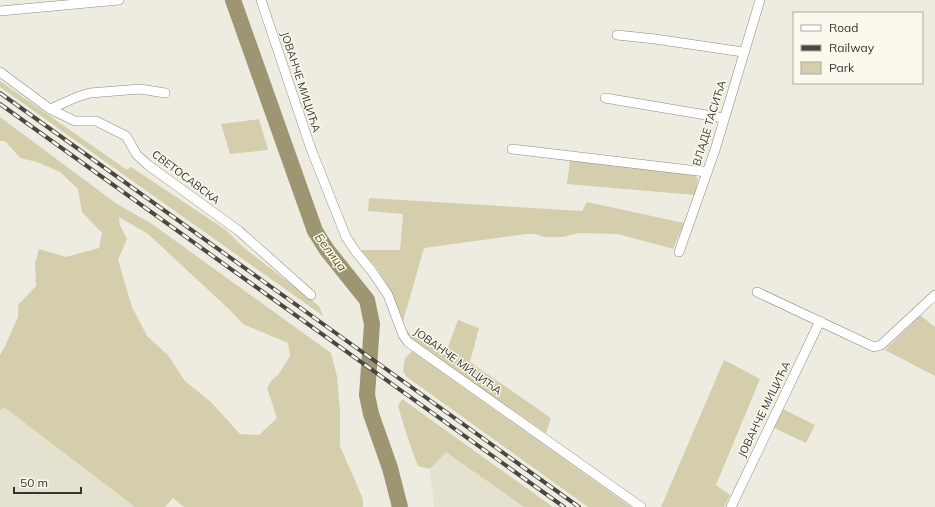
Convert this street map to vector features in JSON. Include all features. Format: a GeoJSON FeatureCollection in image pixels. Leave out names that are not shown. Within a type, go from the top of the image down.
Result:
{"type":"FeatureCollection","features":[{"type":"Feature","properties":{"kind":"street"},"geometry":{"type":"LineString","coordinates":[[0,11],[119,0]]}},
{"type":"Feature","properties":{"kind":"street","name":"ЈОВАНЧЕ МИЦИЋА"},"geometry":{"type":"LineString","coordinates":[[261,0],[310,149],[346,237],[388,295],[403,335],[408,342],[641,507]]}},
{"type":"Feature","properties":{"kind":"street","name":"ВЛАДЕ ТАСИЋА"},"geometry":{"type":"LineString","coordinates":[[679,252],[715,150],[743,52],[760,0]]}},
{"type":"Feature","properties":{"kind":"street"},"geometry":{"type":"LineString","coordinates":[[617,35],[743,52]]}},
{"type":"Feature","properties":{"kind":"street","name":"СВЕТОСАВСКА"},"geometry":{"type":"LineString","coordinates":[[0,72],[50,109],[76,120],[96,121],[126,136],[137,155],[148,165],[239,231],[311,295]]}},
{"type":"Feature","properties":{"kind":"street"},"geometry":{"type":"LineString","coordinates":[[50,109],[76,97],[90,93],[140,89],[165,93]]}},
{"type":"Feature","properties":{"kind":"street"},"geometry":{"type":"LineString","coordinates":[[605,98],[724,118]]}},
{"type":"Feature","properties":{"kind":"street"},"geometry":{"type":"LineString","coordinates":[[512,149],[706,172]]}},
{"type":"Feature","properties":{"kind":"street"},"geometry":{"type":"LineString","coordinates":[[757,292],[874,347],[881,345],[935,295]]}},
{"type":"Feature","properties":{"kind":"street","name":"ЈОВАНЧЕ МИЦИЋА"},"geometry":{"type":"LineString","coordinates":[[731,507],[820,321]]}},
{"type":"Feature","properties":{"kind":"shaded area"},"geometry":{"type":"Polygon","coordinates":[[[4,407],[135,507],[0,507],[0,411],[4,407]]]}},
{"type":"Feature","properties":{"kind":"shaded area"},"geometry":{"type":"Polygon","coordinates":[[[446,452],[524,507],[434,507],[430,469],[446,452]]]}},
{"type":"Feature","properties":{"kind":"green space"},"geometry":{"type":"Polygon","coordinates":[[[0,81],[127,170],[131,167],[226,230],[243,247],[319,306],[323,316],[0,87],[0,81]]]}},
{"type":"Feature","properties":{"kind":"green space"},"geometry":{"type":"Polygon","coordinates":[[[0,117],[117,204],[152,224],[331,353],[337,376],[340,411],[340,446],[363,499],[363,507],[184,507],[173,498],[165,507],[135,507],[4,407],[0,411],[0,355],[18,317],[18,305],[36,286],[35,263],[39,249],[66,257],[99,248],[102,233],[82,212],[78,189],[60,172],[37,162],[20,158],[5,141],[0,141],[0,117]],[[119,217],[120,225],[127,239],[118,260],[132,307],[147,336],[168,355],[185,381],[212,403],[240,434],[259,435],[277,418],[267,388],[271,381],[278,375],[290,356],[288,343],[243,324],[148,234],[119,217]]]}},
{"type":"Feature","properties":{"kind":"green space"},"geometry":{"type":"Polygon","coordinates":[[[259,119],[268,150],[230,154],[221,124],[259,119]]]}},
{"type":"Feature","properties":{"kind":"green space"},"geometry":{"type":"Polygon","coordinates":[[[570,160],[690,173],[695,175],[698,179],[695,195],[567,184],[570,160]]]}},
{"type":"Feature","properties":{"kind":"green space"},"geometry":{"type":"Polygon","coordinates":[[[369,198],[582,211],[587,202],[684,223],[673,249],[618,234],[579,233],[563,237],[545,237],[535,234],[526,234],[424,248],[402,325],[411,335],[445,355],[458,320],[479,328],[470,362],[551,418],[546,433],[405,334],[386,283],[376,267],[361,250],[400,250],[403,214],[368,211],[369,198]]]}},
{"type":"Feature","properties":{"kind":"green space"},"geometry":{"type":"Polygon","coordinates":[[[920,315],[935,327],[935,376],[885,350],[920,315]]]}},
{"type":"Feature","properties":{"kind":"green space"},"geometry":{"type":"Polygon","coordinates":[[[412,351],[631,507],[588,507],[407,377],[403,371],[405,358],[412,351]]]}},
{"type":"Feature","properties":{"kind":"green space"},"geometry":{"type":"Polygon","coordinates":[[[724,360],[760,379],[716,485],[730,495],[724,507],[661,507],[724,360]]]}},
{"type":"Feature","properties":{"kind":"green space"},"geometry":{"type":"Polygon","coordinates":[[[402,399],[553,507],[524,507],[446,452],[430,469],[418,466],[398,406],[402,399]]]}},
{"type":"Feature","properties":{"kind":"green space"},"geometry":{"type":"Polygon","coordinates":[[[781,408],[815,425],[806,443],[772,427],[781,408]]]}},
{"type":"Feature","properties":{"kind":"waterway","name":"Белица"},"geometry":{"type":"LineString","coordinates":[[233,0],[315,231],[327,250],[367,300],[372,324],[367,395],[371,414],[390,468],[400,507]]}},
{"type":"Feature","properties":{"kind":"railway"},"geometry":{"type":"LineString","coordinates":[[0,93],[579,507]]}},
{"type":"Feature","properties":{"kind":"railway"},"geometry":{"type":"LineString","coordinates":[[0,104],[564,507]]}}]}
